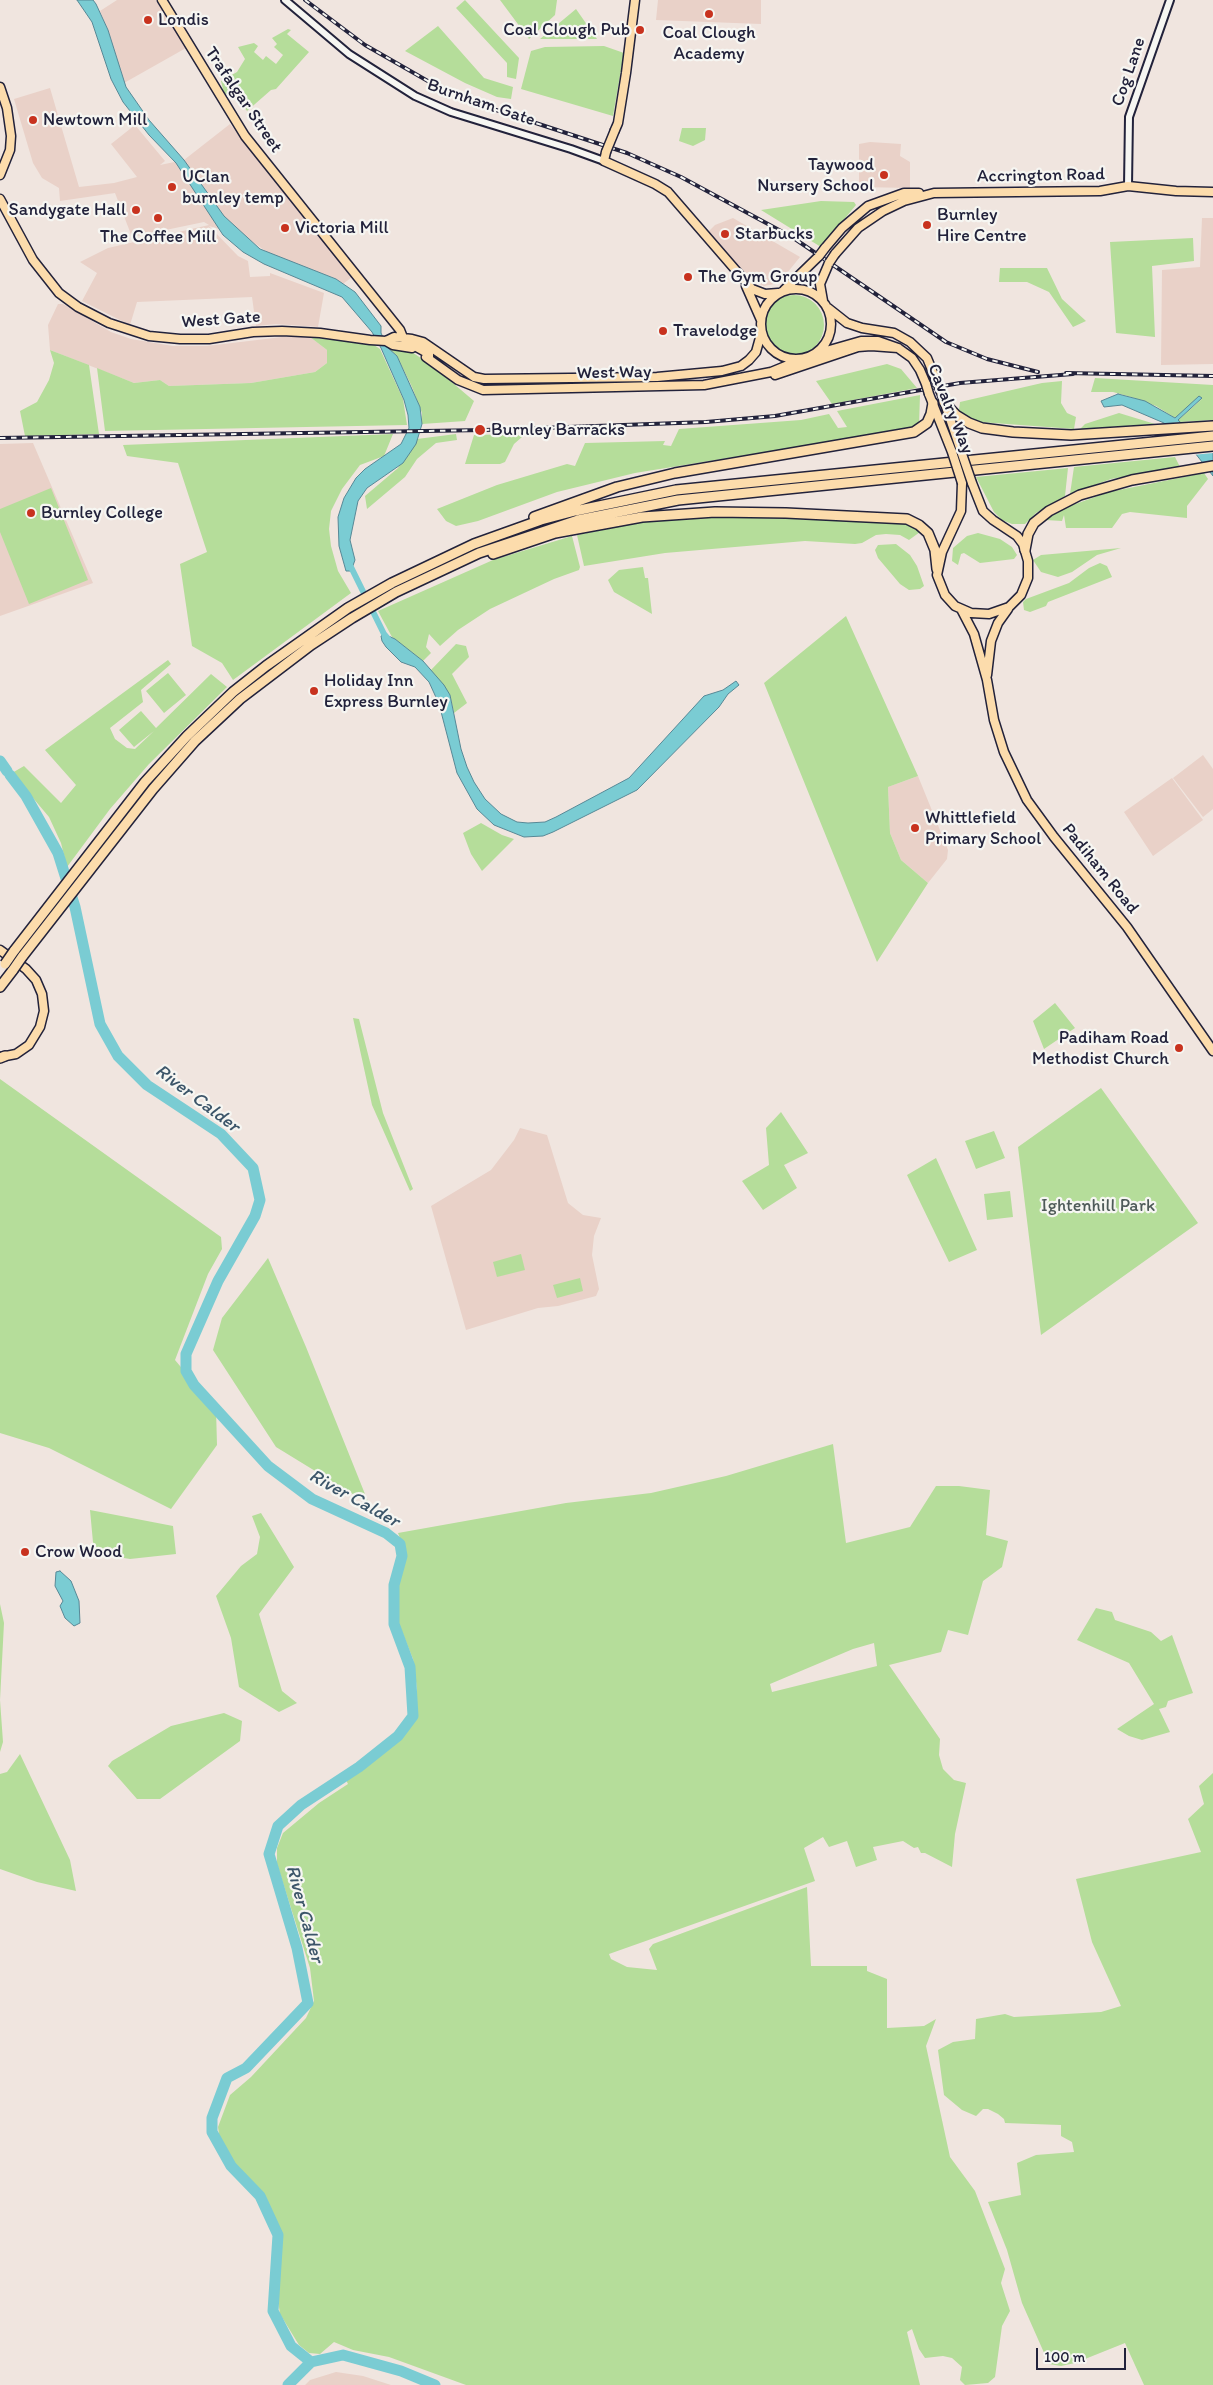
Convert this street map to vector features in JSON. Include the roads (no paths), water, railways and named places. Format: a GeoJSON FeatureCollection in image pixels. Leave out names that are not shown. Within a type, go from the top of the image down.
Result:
{"type":"FeatureCollection","features":[{"type":"Feature","properties":{"kind":"highway"},"geometry":{"type":"LineString","coordinates":[[438,560],[454,549],[481,536],[616,487],[712,466],[914,432],[927,423],[931,414],[931,398]]}},
{"type":"Feature","properties":{"kind":"highway"},"geometry":{"type":"LineString","coordinates":[[944,402],[956,415],[969,423],[993,430],[1071,434],[1213,426]]}},
{"type":"Feature","properties":{"kind":"highway"},"geometry":{"type":"LineString","coordinates":[[2,967],[145,782],[233,692],[266,666],[348,608],[438,560],[474,544],[542,520],[645,495],[707,486],[1213,436]]}},
{"type":"Feature","properties":{"kind":"highway"},"geometry":{"type":"LineString","coordinates":[[0,987],[152,789],[195,741],[240,699],[311,645],[352,618],[396,592],[463,560],[509,542],[578,520],[678,500],[1213,446]]}},
{"type":"Feature","properties":{"kind":"highway"},"geometry":{"type":"LineString","coordinates":[[1026,550],[1028,534],[1034,523],[1061,504],[1113,484],[1213,466]]}},
{"type":"Feature","properties":{"kind":"highway"},"geometry":{"type":"LineString","coordinates":[[463,560],[486,556],[555,533],[598,524],[684,513],[748,512],[907,519],[919,525],[928,533],[935,550],[937,569]]}},
{"type":"Feature","properties":{"kind":"main road","name":"Trafalgar Street"},"geometry":{"type":"LineString","coordinates":[[162,0],[245,136],[400,330]]}},
{"type":"Feature","properties":{"kind":"main road"},"geometry":{"type":"LineString","coordinates":[[635,0],[618,123],[604,161],[655,184],[668,192],[742,279],[760,293],[768,295],[781,291],[799,290],[811,292],[826,305],[830,316],[830,332],[824,346],[817,354],[805,358],[777,353],[766,345],[761,334],[761,320],[767,302],[781,291],[819,256],[842,228],[868,206],[904,193],[934,193]]}},
{"type":"Feature","properties":{"kind":"main road"},"geometry":{"type":"LineString","coordinates":[[0,87],[7,108],[11,136],[6,160],[0,175]]}},
{"type":"Feature","properties":{"kind":"main road"},"geometry":{"type":"LineString","coordinates":[[0,166],[6,160]]}},
{"type":"Feature","properties":{"kind":"main road","name":"Accrington Road"},"geometry":{"type":"LineString","coordinates":[[826,305],[820,284],[835,254],[849,237],[874,216],[904,201],[934,193],[1100,191],[1128,186],[1176,191],[1213,192]]}},
{"type":"Feature","properties":{"kind":"main road","name":"West Gate"},"geometry":{"type":"LineString","coordinates":[[0,199],[33,260],[54,287],[78,307],[124,329],[149,336],[180,339],[209,339],[252,332],[282,331],[386,340]]}},
{"type":"Feature","properties":{"kind":"main road"},"geometry":{"type":"LineString","coordinates":[[742,279],[752,296],[761,320]]}},
{"type":"Feature","properties":{"kind":"main road","name":"Cavalry Way"},"geometry":{"type":"LineString","coordinates":[[826,305],[846,323],[862,328],[894,333],[910,342],[926,358],[937,382],[984,511],[993,520],[1012,531],[1021,540],[1026,550]]}},
{"type":"Feature","properties":{"kind":"main road"},"geometry":{"type":"LineString","coordinates":[[400,330],[403,338]]}},
{"type":"Feature","properties":{"kind":"main road","name":"West Way"},"geometry":{"type":"LineString","coordinates":[[400,330],[404,331],[412,339]]}},
{"type":"Feature","properties":{"kind":"main road","name":"West Way"},"geometry":{"type":"LineString","coordinates":[[386,340],[394,337],[423,342],[474,377],[484,379],[638,377],[678,376],[735,368],[746,363],[753,356],[761,334]]}},
{"type":"Feature","properties":{"kind":"main road","name":"West Way"},"geometry":{"type":"LineString","coordinates":[[403,338],[411,345],[429,354],[429,358]]}},
{"type":"Feature","properties":{"kind":"main road","name":"West Way"},"geometry":{"type":"LineString","coordinates":[[386,340],[393,345],[414,349],[458,380],[482,390],[704,385],[751,378],[772,372],[805,358]]}},
{"type":"Feature","properties":{"kind":"main road","name":"Cavalry Way"},"geometry":{"type":"LineString","coordinates":[[817,354],[861,341],[878,341],[898,348],[918,365],[962,483],[961,511],[937,569]]}},
{"type":"Feature","properties":{"kind":"main road"},"geometry":{"type":"LineString","coordinates":[[751,378],[766,377],[792,370],[858,347],[898,348]]}},
{"type":"Feature","properties":{"kind":"main road"},"geometry":{"type":"LineString","coordinates":[[987,680],[990,641],[998,622],[1021,595],[1026,584],[1029,569],[1026,550]]}},
{"type":"Feature","properties":{"kind":"main road","name":"Padiham Road"},"geometry":{"type":"LineString","coordinates":[[937,569],[939,583],[945,595],[961,609],[971,624],[987,680],[994,720],[1004,752],[1027,800],[1054,837],[1128,927],[1213,1051]]}},
{"type":"Feature","properties":{"kind":"main road"},"geometry":{"type":"LineString","coordinates":[[961,609],[983,614],[1009,607]]}},
{"type":"Feature","properties":{"kind":"main road"},"geometry":{"type":"LineString","coordinates":[[0,950],[31,974],[40,986],[44,1002],[43,1020],[33,1041],[20,1051],[2,1057]]}},
{"type":"Feature","properties":{"kind":"street","name":"Burnham Gate"},"geometry":{"type":"LineString","coordinates":[[285,0],[349,54],[433,105],[604,161]]}},
{"type":"Feature","properties":{"kind":"street","name":"Cog Lane"},"geometry":{"type":"LineString","coordinates":[[1128,186],[1129,117],[1170,0]]}},
{"type":"Feature","properties":{"kind":"water"},"geometry":{"type":"Polygon","coordinates":[[[77,0],[93,0],[96,4],[108,30],[126,87],[149,120],[184,160],[224,216],[260,249],[336,279],[355,292],[381,326],[381,333],[388,348],[397,356],[420,407],[422,424],[416,444],[403,463],[367,488],[358,501],[350,540],[355,560],[351,571],[346,571],[339,546],[338,517],[344,498],[356,478],[365,469],[401,444],[409,428],[404,400],[381,348],[372,332],[342,297],[264,264],[243,252],[223,235],[176,163],[149,135],[123,102],[111,79],[92,22],[77,0]]]}},
{"type":"Feature","properties":{"kind":"water"},"geometry":{"type":"Polygon","coordinates":[[[1118,394],[1145,401],[1175,418],[1199,396],[1202,398],[1178,420],[1213,453],[1213,476],[1188,444],[1164,423],[1122,405],[1104,407],[1101,401],[1118,394]]]}},
{"type":"Feature","properties":{"kind":"water"},"geometry":{"type":"Polygon","coordinates":[[[384,634],[395,639],[423,661],[444,685],[450,695],[461,749],[474,782],[485,799],[501,814],[517,822],[545,822],[629,778],[704,696],[723,690],[736,681],[739,685],[728,694],[719,707],[637,790],[553,832],[543,836],[524,837],[494,825],[477,809],[457,773],[439,704],[429,682],[415,667],[401,662],[386,647],[381,636],[384,634]]]}},
{"type":"Feature","properties":{"kind":"water"},"geometry":{"type":"Polygon","coordinates":[[[60,1571],[71,1581],[79,1601],[80,1623],[74,1626],[65,1618],[60,1606],[63,1601],[55,1586],[56,1572],[60,1571]]]}},
{"type":"Feature","properties":{"kind":"waterway"},"geometry":{"type":"LineString","coordinates":[[350,565],[384,634],[389,640]]}},
{"type":"Feature","properties":{"kind":"waterway","name":"River Calder"},"geometry":{"type":"LineString","coordinates":[[0,761],[7,771]]}},
{"type":"Feature","properties":{"kind":"waterway","name":"River Calder"},"geometry":{"type":"LineString","coordinates":[[10,775],[26,796],[58,853],[75,907],[100,1024],[118,1056],[147,1085],[221,1134],[253,1168],[260,1200],[255,1216],[218,1281],[186,1354],[186,1371],[194,1385],[268,1466],[312,1499],[386,1533],[400,1544],[402,1556],[394,1585],[394,1624],[410,1667],[413,1716],[398,1736],[359,1767],[301,1805],[278,1826],[269,1854],[297,1948],[308,2003],[246,2068],[227,2078],[212,2118],[212,2132],[231,2166],[260,2196],[278,2235],[273,2311],[291,2346],[311,2362],[343,2355],[401,2371],[435,2385]]}},
{"type":"Feature","properties":{"kind":"waterway"},"geometry":{"type":"LineString","coordinates":[[288,2385],[311,2362]]}},
{"type":"Feature","properties":{"kind":"railway"},"geometry":{"type":"LineString","coordinates":[[305,0],[365,45],[433,84],[487,107],[627,153],[681,177],[792,237],[946,342],[987,359],[1038,372]]}},
{"type":"Feature","properties":{"kind":"railway"},"geometry":{"type":"LineString","coordinates":[[1066,373],[1213,376]]}},
{"type":"Feature","properties":{"kind":"railway"},"geometry":{"type":"LineString","coordinates":[[0,438],[485,430],[706,422],[775,416],[960,383],[1073,374]]}},
{"type":"Feature","properties":{"kind":"place","name":"Coal Clough Academy"},"geometry":{"type":"Point","coordinates":[709,14]}},
{"type":"Feature","properties":{"kind":"place","name":"Londis"},"geometry":{"type":"Point","coordinates":[148,20]}},
{"type":"Feature","properties":{"kind":"place","name":"Coal Clough Pub"},"geometry":{"type":"Point","coordinates":[640,30]}},
{"type":"Feature","properties":{"kind":"place","name":"Newtown Mill"},"geometry":{"type":"Point","coordinates":[33,120]}},
{"type":"Feature","properties":{"kind":"place","name":"Taywood Nursery School"},"geometry":{"type":"Point","coordinates":[884,175]}},
{"type":"Feature","properties":{"kind":"place","name":"UClan burnley temp"},"geometry":{"type":"Point","coordinates":[172,187]}},
{"type":"Feature","properties":{"kind":"place","name":"Sandygate Hall"},"geometry":{"type":"Point","coordinates":[136,210]}},
{"type":"Feature","properties":{"kind":"place","name":"The Coffee Mill"},"geometry":{"type":"Point","coordinates":[158,218]}},
{"type":"Feature","properties":{"kind":"place","name":"Burnley Hire Centre"},"geometry":{"type":"Point","coordinates":[927,225]}},
{"type":"Feature","properties":{"kind":"place","name":"Victoria Mill"},"geometry":{"type":"Point","coordinates":[285,228]}},
{"type":"Feature","properties":{"kind":"place","name":"Starbucks"},"geometry":{"type":"Point","coordinates":[725,234]}},
{"type":"Feature","properties":{"kind":"place","name":"The Gym Group"},"geometry":{"type":"Point","coordinates":[688,277]}},
{"type":"Feature","properties":{"kind":"place","name":"Travelodge"},"geometry":{"type":"Point","coordinates":[663,331]}},
{"type":"Feature","properties":{"kind":"place","name":"Burnley Barracks"},"geometry":{"type":"Point","coordinates":[480,430]}},
{"type":"Feature","properties":{"kind":"place","name":"Burnley College"},"geometry":{"type":"Point","coordinates":[31,513]}},
{"type":"Feature","properties":{"kind":"place","name":"Holiday Inn Express Burnley"},"geometry":{"type":"Point","coordinates":[314,691]}},
{"type":"Feature","properties":{"kind":"place","name":"Whittlefield Primary School"},"geometry":{"type":"Point","coordinates":[915,828]}},
{"type":"Feature","properties":{"kind":"place","name":"Padiham Road Methodist Church"},"geometry":{"type":"Point","coordinates":[1179,1048]}},
{"type":"Feature","properties":{"kind":"place","name":"Crow Wood"},"geometry":{"type":"Point","coordinates":[25,1552]}},
{"type":"Feature","properties":{"kind":"park label","name":"Ightenhill Park"},"geometry":{"type":"Point","coordinates":[1098,1206]}}]}
